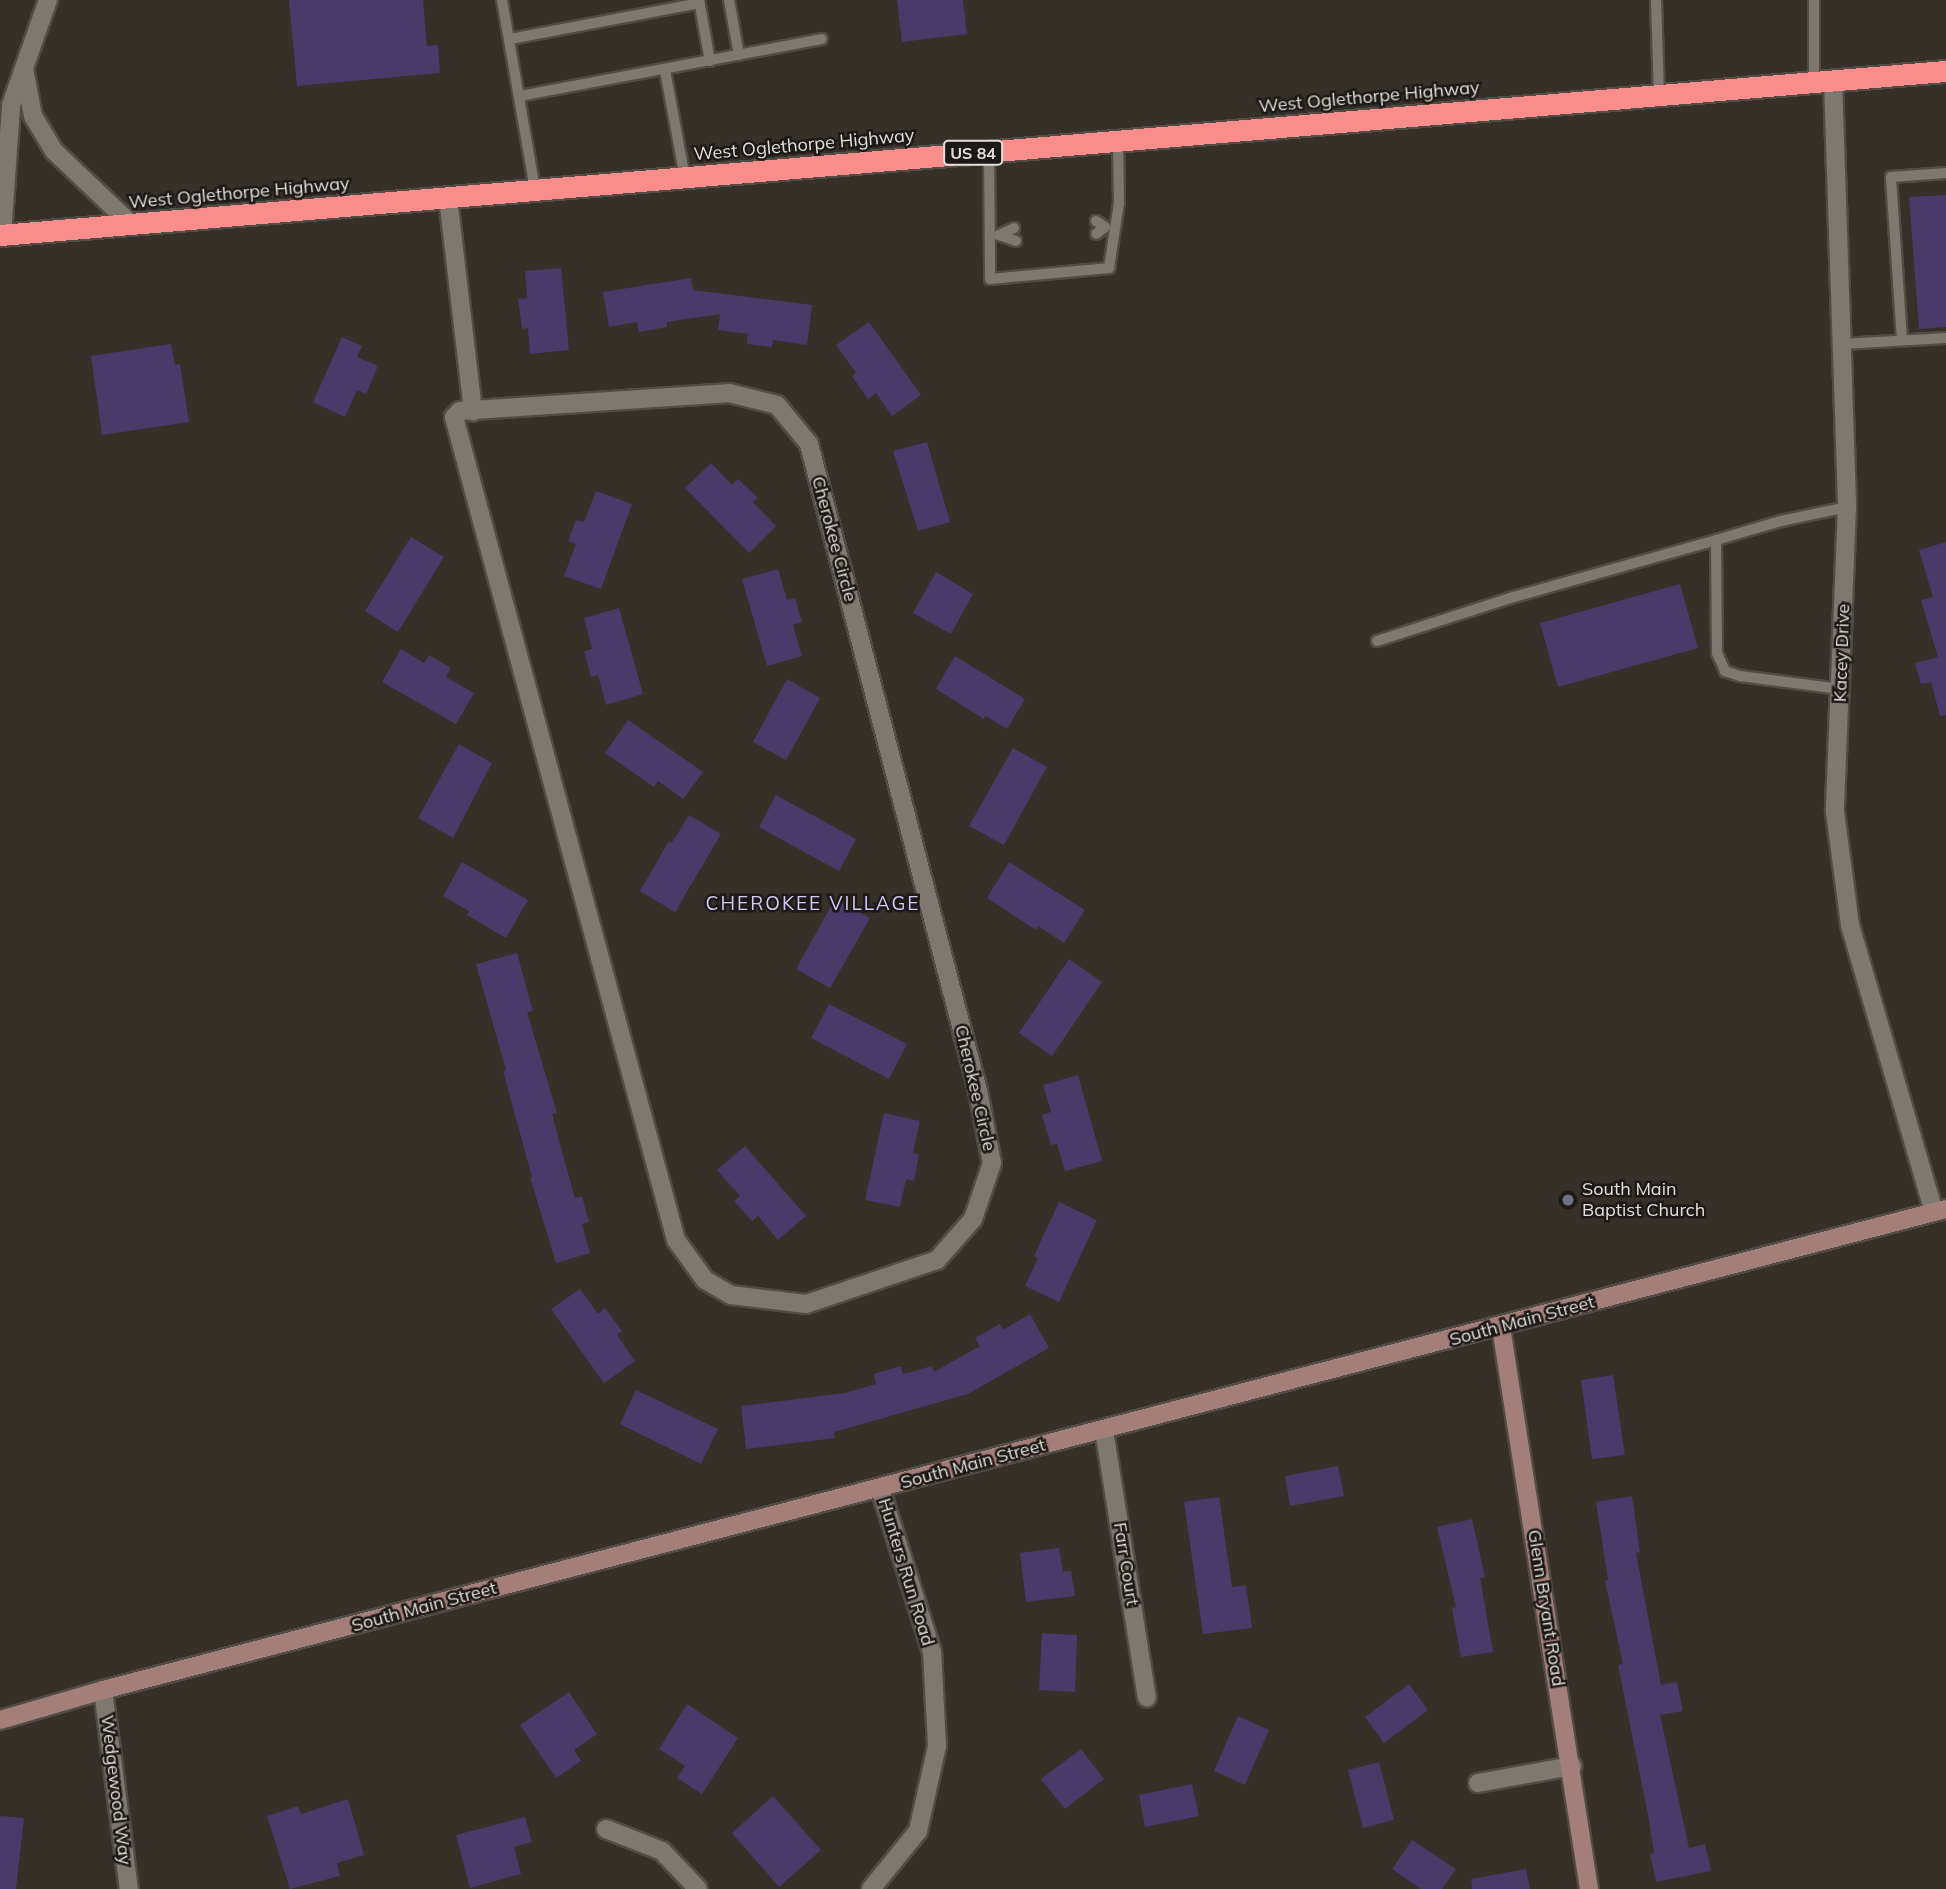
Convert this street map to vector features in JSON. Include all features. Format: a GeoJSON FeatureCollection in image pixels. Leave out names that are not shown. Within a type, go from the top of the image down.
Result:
{"type":"FeatureCollection","features":[{"type":"Feature","properties":{"kind":"highway","name":"West Oglethorpe Highway"},"geometry":{"type":"LineString","coordinates":[[1,235],[1946,72]]}},
{"type":"Feature","properties":{"kind":"street"},"geometry":{"type":"LineString","coordinates":[[1,235],[11,105],[48,0]]}},
{"type":"Feature","properties":{"kind":"street"},"geometry":{"type":"LineString","coordinates":[[24,68],[33,116],[54,151],[131,225]]}},
{"type":"Feature","properties":{"kind":"street","name":"Kacey Drive"},"geometry":{"type":"LineString","coordinates":[[1824,82],[1842,344],[1847,507],[1835,812],[1850,925],[1940,1210]]}},
{"type":"Feature","properties":{"kind":"street"},"geometry":{"type":"LineString","coordinates":[[448,198],[473,412]]}},
{"type":"Feature","properties":{"kind":"street","name":"Cherokee Circle"},"geometry":{"type":"LineString","coordinates":[[729,393],[776,405],[809,444],[978,1091],[992,1163],[973,1219],[937,1260],[806,1304],[731,1295],[705,1280],[676,1240],[454,417],[460,411],[473,412],[729,393]]}},
{"type":"Feature","properties":{"kind":"street","name":"South Main Street"},"geometry":{"type":"LineString","coordinates":[[0,1720],[103,1690],[1501,1327],[1940,1210]]}},
{"type":"Feature","properties":{"kind":"street","name":"Glenn Bryant Road"},"geometry":{"type":"LineString","coordinates":[[1501,1327],[1572,1766],[1589,1889]]}},
{"type":"Feature","properties":{"kind":"street","name":"Farr Court"},"geometry":{"type":"LineString","coordinates":[[1104,1430],[1147,1698]]}},
{"type":"Feature","properties":{"kind":"street","name":"Hunters Run Road"},"geometry":{"type":"LineString","coordinates":[[871,1889],[918,1831],[937,1746],[932,1652],[880,1489]]}},
{"type":"Feature","properties":{"kind":"street","name":"Wedgewood Way"},"geometry":{"type":"LineString","coordinates":[[103,1690],[130,1889]]}},
{"type":"Feature","properties":{"kind":"street"},"geometry":{"type":"LineString","coordinates":[[1478,1783],[1572,1766]]}},
{"type":"Feature","properties":{"kind":"street"},"geometry":{"type":"LineString","coordinates":[[606,1829],[662,1850],[698,1889]]}},
{"type":"Feature","properties":{"kind":"lane"},"geometry":{"type":"LineString","coordinates":[[502,0],[535,190]]}},
{"type":"Feature","properties":{"kind":"lane"},"geometry":{"type":"LineString","coordinates":[[729,0],[739,55]]}},
{"type":"Feature","properties":{"kind":"lane"},"geometry":{"type":"LineString","coordinates":[[1656,0],[1659,96]]}},
{"type":"Feature","properties":{"kind":"lane"},"geometry":{"type":"LineString","coordinates":[[1814,0],[1824,82]]}},
{"type":"Feature","properties":{"kind":"lane"},"geometry":{"type":"LineString","coordinates":[[510,40],[700,2],[710,61]]}},
{"type":"Feature","properties":{"kind":"lane"},"geometry":{"type":"LineString","coordinates":[[520,96],[822,39]]}},
{"type":"Feature","properties":{"kind":"lane"},"geometry":{"type":"LineString","coordinates":[[665,70],[685,178]]}},
{"type":"Feature","properties":{"kind":"lane"},"geometry":{"type":"LineString","coordinates":[[989,152],[994,235],[990,279],[1109,268],[1103,227],[1119,203],[1118,142]]}},
{"type":"Feature","properties":{"kind":"lane"},"geometry":{"type":"LineString","coordinates":[[1902,340],[1891,177],[1946,173]]}},
{"type":"Feature","properties":{"kind":"lane"},"geometry":{"type":"LineString","coordinates":[[994,235],[1014,228]]}},
{"type":"Feature","properties":{"kind":"lane"},"geometry":{"type":"LineString","coordinates":[[994,235],[1016,241]]}},
{"type":"Feature","properties":{"kind":"lane"},"geometry":{"type":"LineString","coordinates":[[1842,344],[1946,338]]}},
{"type":"Feature","properties":{"kind":"lane"},"geometry":{"type":"LineString","coordinates":[[1377,641],[1510,598],[1781,521],[1847,507]]}},
{"type":"Feature","properties":{"kind":"lane"},"geometry":{"type":"LineString","coordinates":[[1716,540],[1717,653],[1725,671],[1740,676],[1840,690]]}},
{"type":"Feature","properties":{"kind":"building"},"geometry":{"type":"Polygon","coordinates":[[[289,0],[423,0],[427,46],[438,45],[440,73],[297,86],[289,0]]]}},
{"type":"Feature","properties":{"kind":"building"},"geometry":{"type":"Polygon","coordinates":[[[897,0],[963,0],[967,34],[902,42],[897,0]]]}},
{"type":"Feature","properties":{"kind":"building"},"geometry":{"type":"Polygon","coordinates":[[[1946,195],[1946,327],[1919,329],[1909,197],[1946,195]]]}},
{"type":"Feature","properties":{"kind":"building"},"geometry":{"type":"Polygon","coordinates":[[[561,268],[569,350],[530,354],[528,328],[522,329],[518,299],[527,298],[525,271],[561,268]]]}},
{"type":"Feature","properties":{"kind":"building"},"geometry":{"type":"Polygon","coordinates":[[[691,278],[693,290],[812,305],[807,345],[773,340],[772,347],[747,344],[748,334],[718,330],[720,314],[667,322],[667,327],[639,332],[637,322],[609,327],[603,292],[691,278]]]}},
{"type":"Feature","properties":{"kind":"building"},"geometry":{"type":"Polygon","coordinates":[[[869,322],[921,395],[892,416],[876,393],[868,399],[852,376],[856,373],[836,345],[869,322]]]}},
{"type":"Feature","properties":{"kind":"building"},"geometry":{"type":"Polygon","coordinates":[[[342,337],[362,346],[357,357],[378,366],[366,394],[357,390],[345,417],[313,402],[342,337]]]}},
{"type":"Feature","properties":{"kind":"building"},"geometry":{"type":"Polygon","coordinates":[[[171,344],[175,365],[180,364],[189,422],[102,435],[91,356],[171,344]]]}},
{"type":"Feature","properties":{"kind":"building"},"geometry":{"type":"Polygon","coordinates":[[[927,442],[950,522],[918,531],[893,451],[927,442]]]}},
{"type":"Feature","properties":{"kind":"building"},"geometry":{"type":"Polygon","coordinates":[[[711,463],[732,485],[738,479],[758,498],[753,502],[776,526],[749,553],[685,488],[711,463]]]}},
{"type":"Feature","properties":{"kind":"building"},"geometry":{"type":"Polygon","coordinates":[[[596,491],[632,504],[601,589],[564,576],[576,544],[568,541],[576,520],[584,522],[596,491]]]}},
{"type":"Feature","properties":{"kind":"building"},"geometry":{"type":"Polygon","coordinates":[[[411,537],[444,557],[398,632],[365,611],[411,537]]]}},
{"type":"Feature","properties":{"kind":"building"},"geometry":{"type":"Polygon","coordinates":[[[1946,542],[1946,715],[1940,716],[1931,682],[1921,684],[1915,663],[1938,657],[1921,600],[1933,597],[1919,550],[1946,542]]]}},
{"type":"Feature","properties":{"kind":"building"},"geometry":{"type":"Polygon","coordinates":[[[778,569],[787,600],[795,598],[802,622],[793,625],[802,656],[767,666],[742,579],[778,569]]]}},
{"type":"Feature","properties":{"kind":"building"},"geometry":{"type":"Polygon","coordinates":[[[936,572],[973,594],[951,634],[913,613],[936,572]]]}},
{"type":"Feature","properties":{"kind":"building"},"geometry":{"type":"Polygon","coordinates":[[[1680,584],[1698,648],[1558,687],[1540,623],[1680,584]]]}},
{"type":"Feature","properties":{"kind":"building"},"geometry":{"type":"Polygon","coordinates":[[[619,608],[643,694],[606,705],[598,675],[591,677],[584,651],[592,649],[584,618],[619,608]]]}},
{"type":"Feature","properties":{"kind":"building"},"geometry":{"type":"Polygon","coordinates":[[[401,649],[424,663],[429,655],[451,668],[446,677],[474,693],[456,724],[382,682],[401,649]]]}},
{"type":"Feature","properties":{"kind":"building"},"geometry":{"type":"Polygon","coordinates":[[[955,656],[1025,699],[1007,729],[986,716],[984,719],[936,689],[955,656]]]}},
{"type":"Feature","properties":{"kind":"building"},"geometry":{"type":"Polygon","coordinates":[[[787,679],[820,698],[786,760],[753,742],[787,679]]]}},
{"type":"Feature","properties":{"kind":"building"},"geometry":{"type":"Polygon","coordinates":[[[628,720],[703,772],[683,799],[658,781],[654,787],[605,753],[628,720]]]}},
{"type":"Feature","properties":{"kind":"building"},"geometry":{"type":"Polygon","coordinates":[[[459,744],[492,763],[453,838],[418,818],[459,744]]]}},
{"type":"Feature","properties":{"kind":"building"},"geometry":{"type":"Polygon","coordinates":[[[1013,748],[1047,767],[1004,845],[969,826],[1013,748]]]}},
{"type":"Feature","properties":{"kind":"building"},"geometry":{"type":"Polygon","coordinates":[[[776,795],[856,839],[839,871],[759,827],[776,795]]]}},
{"type":"Feature","properties":{"kind":"building"},"geometry":{"type":"Polygon","coordinates":[[[689,815],[721,834],[675,912],[640,891],[669,841],[672,843],[689,815]]]}},
{"type":"Feature","properties":{"kind":"building"},"geometry":{"type":"Polygon","coordinates":[[[462,862],[528,900],[506,938],[467,915],[469,911],[443,896],[462,862]]]}},
{"type":"Feature","properties":{"kind":"building"},"geometry":{"type":"Polygon","coordinates":[[[1009,862],[1085,910],[1064,943],[1038,926],[1036,930],[987,898],[1009,862]]]}},
{"type":"Feature","properties":{"kind":"building"},"geometry":{"type":"Polygon","coordinates":[[[835,899],[870,918],[830,988],[796,969],[835,899]]]}},
{"type":"Feature","properties":{"kind":"building"},"geometry":{"type":"Polygon","coordinates":[[[517,953],[533,1011],[527,1012],[557,1113],[552,1114],[561,1148],[575,1198],[582,1196],[589,1222],[582,1224],[590,1253],[556,1263],[530,1177],[503,1071],[506,1070],[476,964],[517,953]]]}},
{"type":"Feature","properties":{"kind":"building"},"geometry":{"type":"Polygon","coordinates":[[[1069,959],[1102,982],[1052,1056],[1019,1033],[1069,959]]]}},
{"type":"Feature","properties":{"kind":"building"},"geometry":{"type":"Polygon","coordinates":[[[829,1004],[907,1044],[889,1079],[811,1038],[829,1004]]]}},
{"type":"Feature","properties":{"kind":"building"},"geometry":{"type":"Polygon","coordinates":[[[1078,1075],[1102,1161],[1065,1171],[1057,1144],[1051,1145],[1042,1115],[1051,1112],[1043,1085],[1078,1075]]]}},
{"type":"Feature","properties":{"kind":"building"},"geometry":{"type":"Polygon","coordinates":[[[884,1113],[920,1121],[913,1153],[919,1154],[914,1181],[906,1179],[900,1207],[865,1200],[884,1113]]]}},
{"type":"Feature","properties":{"kind":"building"},"geometry":{"type":"Polygon","coordinates":[[[745,1146],[806,1216],[778,1240],[758,1216],[752,1221],[734,1201],[740,1196],[717,1170],[745,1146]]]}},
{"type":"Feature","properties":{"kind":"building"},"geometry":{"type":"Polygon","coordinates":[[[1059,1202],[1097,1220],[1059,1302],[1025,1286],[1038,1258],[1034,1256],[1059,1202]]]}},
{"type":"Feature","properties":{"kind":"building"},"geometry":{"type":"Polygon","coordinates":[[[580,1289],[598,1314],[605,1308],[622,1331],[617,1335],[635,1361],[604,1383],[551,1309],[580,1289]]]}},
{"type":"Feature","properties":{"kind":"building"},"geometry":{"type":"Polygon","coordinates":[[[1030,1314],[1049,1348],[968,1394],[834,1432],[835,1438],[746,1449],[741,1406],[845,1393],[876,1384],[874,1374],[901,1366],[903,1374],[932,1366],[934,1372],[980,1346],[975,1338],[1000,1324],[1003,1330],[1030,1314]]]}},
{"type":"Feature","properties":{"kind":"building"},"geometry":{"type":"Polygon","coordinates":[[[1613,1375],[1625,1455],[1592,1459],[1581,1380],[1613,1375]]]}},
{"type":"Feature","properties":{"kind":"building"},"geometry":{"type":"Polygon","coordinates":[[[636,1390],[718,1429],[701,1464],[620,1424],[636,1390]]]}},
{"type":"Feature","properties":{"kind":"building"},"geometry":{"type":"Polygon","coordinates":[[[1338,1466],[1344,1496],[1290,1506],[1285,1476],[1338,1466]]]}},
{"type":"Feature","properties":{"kind":"building"},"geometry":{"type":"Polygon","coordinates":[[[1632,1496],[1640,1552],[1636,1553],[1661,1685],[1677,1682],[1683,1711],[1660,1715],[1689,1848],[1705,1844],[1711,1871],[1656,1882],[1650,1854],[1654,1853],[1649,1820],[1618,1665],[1623,1664],[1605,1581],[1608,1580],[1596,1502],[1632,1496]]]}},
{"type":"Feature","properties":{"kind":"building"},"geometry":{"type":"Polygon","coordinates":[[[1219,1497],[1232,1587],[1246,1585],[1252,1628],[1203,1634],[1184,1502],[1219,1497]]]}},
{"type":"Feature","properties":{"kind":"building"},"geometry":{"type":"Polygon","coordinates":[[[1472,1519],[1485,1577],[1480,1578],[1493,1652],[1461,1657],[1452,1608],[1456,1607],[1437,1527],[1472,1519]]]}},
{"type":"Feature","properties":{"kind":"building"},"geometry":{"type":"Polygon","coordinates":[[[1059,1548],[1063,1572],[1071,1571],[1075,1596],[1026,1602],[1020,1553],[1059,1548]]]}},
{"type":"Feature","properties":{"kind":"building"},"geometry":{"type":"Polygon","coordinates":[[[1042,1633],[1077,1635],[1075,1692],[1039,1690],[1042,1633]]]}},
{"type":"Feature","properties":{"kind":"building"},"geometry":{"type":"Polygon","coordinates":[[[1409,1684],[1428,1710],[1384,1743],[1365,1717],[1409,1684]]]}},
{"type":"Feature","properties":{"kind":"building"},"geometry":{"type":"Polygon","coordinates":[[[569,1692],[597,1734],[574,1750],[581,1761],[556,1778],[520,1725],[569,1692]]]}},
{"type":"Feature","properties":{"kind":"building"},"geometry":{"type":"Polygon","coordinates":[[[687,1704],[738,1738],[702,1794],[677,1778],[685,1766],[659,1749],[687,1704]]]}},
{"type":"Feature","properties":{"kind":"building"},"geometry":{"type":"Polygon","coordinates":[[[1238,1716],[1269,1730],[1245,1785],[1214,1771],[1238,1716]]]}},
{"type":"Feature","properties":{"kind":"building"},"geometry":{"type":"Polygon","coordinates":[[[1081,1749],[1104,1779],[1065,1809],[1041,1779],[1081,1749]]]}},
{"type":"Feature","properties":{"kind":"building"},"geometry":{"type":"Polygon","coordinates":[[[1379,1762],[1394,1820],[1363,1828],[1348,1770],[1379,1762]]]}},
{"type":"Feature","properties":{"kind":"building"},"geometry":{"type":"Polygon","coordinates":[[[1192,1784],[1199,1816],[1145,1827],[1139,1795],[1192,1784]]]}},
{"type":"Feature","properties":{"kind":"building"},"geometry":{"type":"Polygon","coordinates":[[[773,1796],[821,1850],[779,1887],[732,1833],[773,1796]]]}},
{"type":"Feature","properties":{"kind":"building"},"geometry":{"type":"Polygon","coordinates":[[[348,1799],[364,1855],[337,1863],[340,1876],[290,1889],[267,1816],[298,1806],[301,1814],[348,1799]]]}},
{"type":"Feature","properties":{"kind":"building"},"geometry":{"type":"Polygon","coordinates":[[[0,1816],[24,1818],[16,1889],[0,1889],[0,1816]]]}},
{"type":"Feature","properties":{"kind":"building"},"geometry":{"type":"Polygon","coordinates":[[[525,1817],[532,1842],[514,1847],[521,1874],[470,1888],[456,1835],[525,1817]]]}},
{"type":"Feature","properties":{"kind":"building"},"geometry":{"type":"Polygon","coordinates":[[[1412,1840],[1456,1869],[1442,1889],[1421,1889],[1392,1869],[1412,1840]]]}},
{"type":"Feature","properties":{"kind":"building"},"geometry":{"type":"Polygon","coordinates":[[[1526,1869],[1530,1889],[1472,1889],[1471,1879],[1526,1869]]]}},
{"type":"Feature","properties":{"kind":"place","name":"South Main Baptist Church"},"geometry":{"type":"Point","coordinates":[1568,1200]}},
{"type":"Feature","properties":{"kind":"district","name":"CHEROKEE VILLAGE"},"geometry":{"type":"Point","coordinates":[813,904]}}]}
